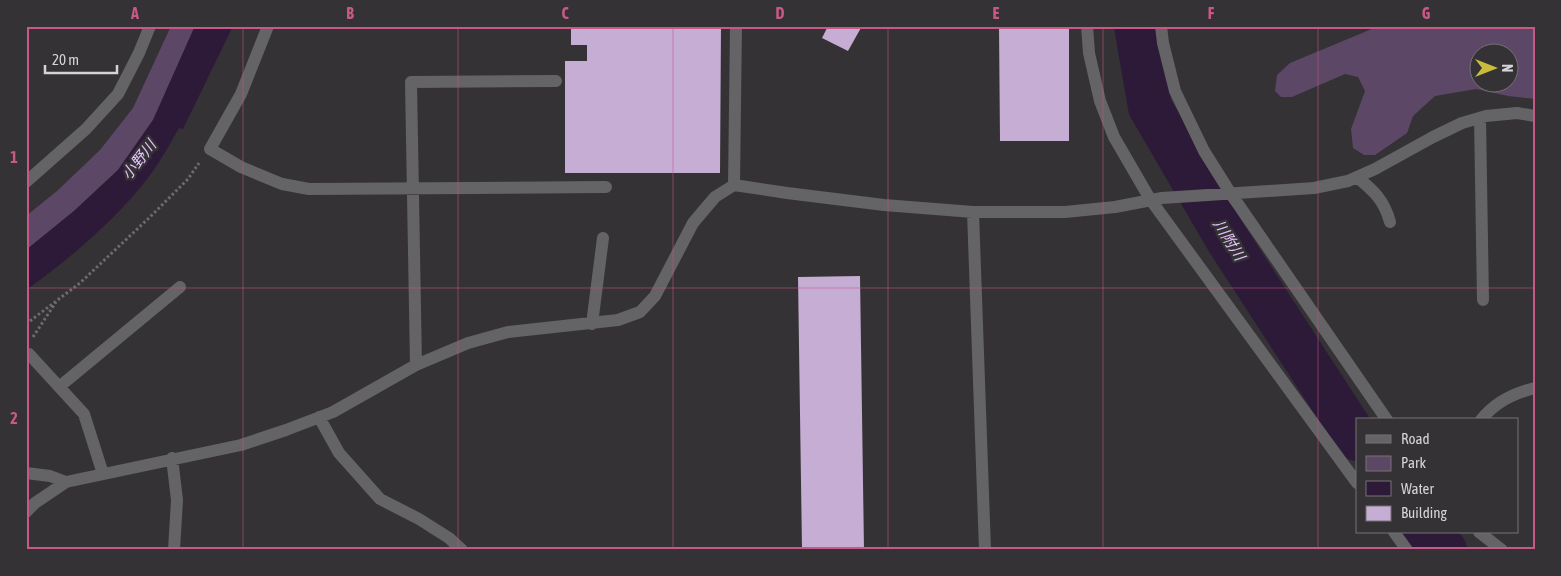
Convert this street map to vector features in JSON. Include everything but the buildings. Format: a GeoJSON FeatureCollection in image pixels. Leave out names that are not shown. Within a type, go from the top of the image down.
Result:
{"type":"FeatureCollection","features":[{"type":"Feature","properties":{"kind":"street"},"geometry":{"type":"LineString","coordinates":[[26,182],[86,129],[118,94],[150,26]]}},
{"type":"Feature","properties":{"kind":"street"},"geometry":{"type":"LineString","coordinates":[[268,26],[241,94],[210,149],[241,168],[282,184],[310,189],[606,187]]}},
{"type":"Feature","properties":{"kind":"street"},"geometry":{"type":"LineString","coordinates":[[734,185],[736,26]]}},
{"type":"Feature","properties":{"kind":"street"},"geometry":{"type":"LineString","coordinates":[[1087,26],[1090,53],[1100,101],[1114,137],[1356,481]]}},
{"type":"Feature","properties":{"kind":"street"},"geometry":{"type":"LineString","coordinates":[[1161,26],[1163,43],[1175,91],[1204,151],[1231,194],[1386,418]]}},
{"type":"Feature","properties":{"kind":"street"},"geometry":{"type":"LineString","coordinates":[[416,365],[411,82],[556,81]]}},
{"type":"Feature","properties":{"kind":"street"},"geometry":{"type":"LineString","coordinates":[[26,512],[35,503],[66,482],[241,444],[333,412],[416,365],[468,343],[508,332],[618,320],[640,312],[655,296],[693,223],[715,197],[734,185],[866,203],[972,212],[1065,212],[1115,207],[1156,199],[1314,188],[1348,181],[1433,136],[1462,123],[1480,118],[1516,113],[1535,116]]}},
{"type":"Feature","properties":{"kind":"street"},"geometry":{"type":"LineString","coordinates":[[1480,118],[1483,300]]}},
{"type":"Feature","properties":{"kind":"street"},"geometry":{"type":"LineString","coordinates":[[1357,177],[1375,192],[1386,207],[1390,222]]}},
{"type":"Feature","properties":{"kind":"street"},"geometry":{"type":"LineString","coordinates":[[972,212],[984,550]]}},
{"type":"Feature","properties":{"kind":"street"},"geometry":{"type":"LineString","coordinates":[[592,324],[603,238]]}},
{"type":"Feature","properties":{"kind":"street"},"geometry":{"type":"LineString","coordinates":[[60,387],[180,287]]}},
{"type":"Feature","properties":{"kind":"street"},"geometry":{"type":"LineString","coordinates":[[29,354],[84,414],[103,474]]}},
{"type":"Feature","properties":{"kind":"street"},"geometry":{"type":"LineString","coordinates":[[1483,418],[1507,398],[1535,388]]}},
{"type":"Feature","properties":{"kind":"street"},"geometry":{"type":"LineString","coordinates":[[319,417],[338,453],[380,499],[450,538],[462,550]]}},
{"type":"Feature","properties":{"kind":"street"},"geometry":{"type":"LineString","coordinates":[[172,458],[177,500],[174,550]]}},
{"type":"Feature","properties":{"kind":"street"},"geometry":{"type":"LineString","coordinates":[[26,473],[50,476],[66,482]]}},
{"type":"Feature","properties":{"kind":"street"},"geometry":{"type":"LineString","coordinates":[[1395,534],[1407,550]]}},
{"type":"Feature","properties":{"kind":"street"},"geometry":{"type":"LineString","coordinates":[[1482,534],[1502,550]]}},
{"type":"Feature","properties":{"kind":"path"},"geometry":{"type":"LineString","coordinates":[[26,324],[80,283],[150,217],[188,179],[210,149]]}},
{"type":"Feature","properties":{"kind":"path"},"geometry":{"type":"LineString","coordinates":[[29,354],[30,341],[58,300]]}},
{"type":"Feature","properties":{"kind":"green space"},"geometry":{"type":"Polygon","coordinates":[[[171,26],[195,26],[153,120],[118,170],[74,211],[26,250],[26,216],[57,191],[100,150],[133,108],[171,26]]]}},
{"type":"Feature","properties":{"kind":"green space"},"geometry":{"type":"Polygon","coordinates":[[[1379,26],[1535,26],[1535,99],[1490,92],[1518,92],[1518,42],[1468,42],[1468,90],[1435,96],[1413,116],[1407,133],[1375,155],[1364,155],[1353,148],[1351,129],[1365,91],[1358,77],[1345,74],[1292,97],[1281,97],[1275,91],[1277,75],[1290,63],[1379,26]]]}},
{"type":"Feature","properties":{"kind":"water","name":"小野川"},"geometry":{"type":"Polygon","coordinates":[[[195,26],[233,26],[183,129],[179,128],[155,168],[113,218],[78,250],[26,290],[26,250],[74,211],[118,170],[153,120],[195,26]]]}},
{"type":"Feature","properties":{"kind":"waterway","name":"川附川"},"geometry":{"type":"LineString","coordinates":[[1136,26],[1150,107],[1227,239],[1356,437]]}},
{"type":"Feature","properties":{"kind":"waterway","name":"川附川"},"geometry":{"type":"LineString","coordinates":[[1422,534],[1445,550]]}}]}
